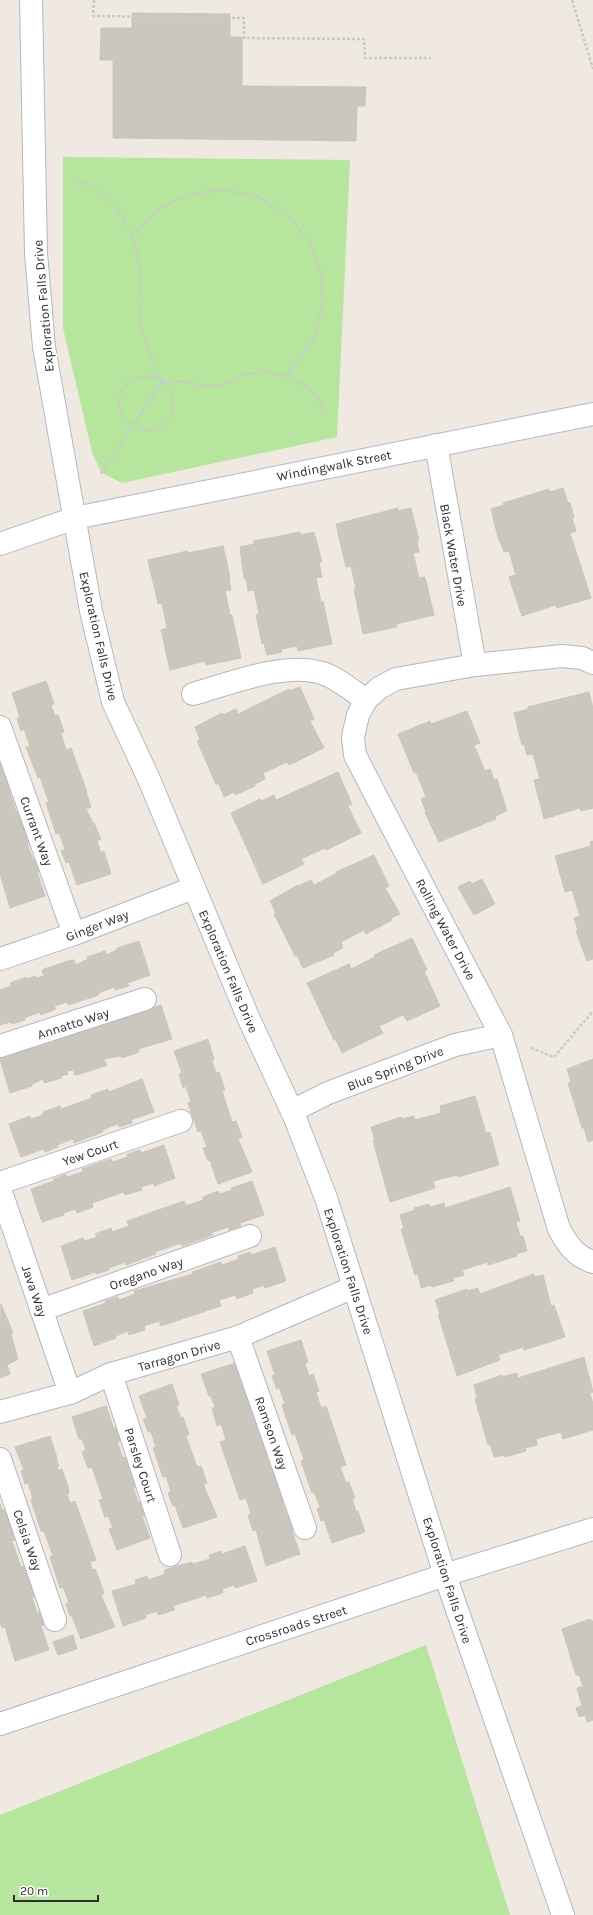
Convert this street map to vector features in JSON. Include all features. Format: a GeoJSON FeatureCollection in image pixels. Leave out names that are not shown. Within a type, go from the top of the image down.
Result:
{"type":"FeatureCollection","features":[{"type":"Feature","properties":{"kind":"street","name":"Exploration Falls Drive"},"geometry":{"type":"LineString","coordinates":[[31,0],[36,254],[44,347],[91,611],[113,702],[148,777],[248,1017],[292,1112],[326,1198],[445,1575],[563,1915]]}},
{"type":"Feature","properties":{"kind":"street","name":"Windingwalk Street"},"geometry":{"type":"LineString","coordinates":[[0,544],[75,518],[593,414]]}},
{"type":"Feature","properties":{"kind":"street","name":"Black Water Drive"},"geometry":{"type":"LineString","coordinates":[[436,445],[475,665]]}},
{"type":"Feature","properties":{"kind":"street","name":"Rolling Water Drive"},"geometry":{"type":"LineString","coordinates":[[593,663],[582,658],[562,656],[475,665],[396,679],[379,688],[366,700],[358,715],[353,737],[355,755],[501,1035],[558,1229],[566,1242],[582,1258],[593,1262]]}},
{"type":"Feature","properties":{"kind":"street"},"geometry":{"type":"LineString","coordinates":[[193,694],[268,673],[302,669],[322,673],[346,686],[366,700]]}},
{"type":"Feature","properties":{"kind":"street","name":"Currant Way"},"geometry":{"type":"LineString","coordinates":[[0,727],[74,934]]}},
{"type":"Feature","properties":{"kind":"street","name":"Ginger Way"},"geometry":{"type":"LineString","coordinates":[[0,959],[74,934],[193,888]]}},
{"type":"Feature","properties":{"kind":"street","name":"Annatto Way"},"geometry":{"type":"LineString","coordinates":[[0,1046],[145,999]]}},
{"type":"Feature","properties":{"kind":"street","name":"Blue Spring Drive"},"geometry":{"type":"LineString","coordinates":[[292,1112],[328,1093],[448,1048],[501,1035]]}},
{"type":"Feature","properties":{"kind":"street","name":"Yew Court"},"geometry":{"type":"LineString","coordinates":[[0,1183],[181,1121]]}},
{"type":"Feature","properties":{"kind":"street","name":"Java Way"},"geometry":{"type":"LineString","coordinates":[[0,1189],[70,1393]]}},
{"type":"Feature","properties":{"kind":"street","name":"Oregano Way"},"geometry":{"type":"LineString","coordinates":[[41,1310],[250,1236]]}},
{"type":"Feature","properties":{"kind":"street","name":"Tarragon Drive"},"geometry":{"type":"LineString","coordinates":[[0,1412],[70,1393],[111,1374],[238,1337],[354,1287]]}},
{"type":"Feature","properties":{"kind":"street","name":"Ramson Way"},"geometry":{"type":"LineString","coordinates":[[238,1337],[305,1528]]}},
{"type":"Feature","properties":{"kind":"street","name":"Parsley Court"},"geometry":{"type":"LineString","coordinates":[[111,1374],[170,1555]]}},
{"type":"Feature","properties":{"kind":"street","name":"Celsia Way"},"geometry":{"type":"LineString","coordinates":[[0,1459],[55,1620]]}},
{"type":"Feature","properties":{"kind":"street","name":"Crossroads Street"},"geometry":{"type":"LineString","coordinates":[[0,1724],[445,1575],[593,1528]]}},
{"type":"Feature","properties":{"kind":"path"},"geometry":{"type":"LineString","coordinates":[[94,0],[93,16],[244,18],[244,38],[364,39],[365,58],[431,58]]}},
{"type":"Feature","properties":{"kind":"path"},"geometry":{"type":"LineString","coordinates":[[572,0],[593,69]]}},
{"type":"Feature","properties":{"kind":"path"},"geometry":{"type":"LineString","coordinates":[[72,180],[90,186],[107,198],[122,216],[132,237],[138,260],[140,319],[144,342],[162,382]]}},
{"type":"Feature","properties":{"kind":"path"},"geometry":{"type":"LineString","coordinates":[[132,237],[160,208],[191,194],[224,190],[258,197],[287,215],[309,240],[321,272],[323,306],[313,339],[286,376]]}},
{"type":"Feature","properties":{"kind":"path"},"geometry":{"type":"LineString","coordinates":[[162,382],[185,382],[212,386],[224,385],[245,374],[267,372],[286,376],[305,386],[319,400],[328,419]]}},
{"type":"Feature","properties":{"kind":"path"},"geometry":{"type":"LineString","coordinates":[[146,376],[154,377],[169,388],[173,396],[171,415],[166,422],[158,428],[149,430],[131,426],[121,413],[119,404],[124,388],[130,381],[146,376]]}},
{"type":"Feature","properties":{"kind":"path"},"geometry":{"type":"LineString","coordinates":[[101,474],[131,426],[162,382]]}},
{"type":"Feature","properties":{"kind":"path"},"geometry":{"type":"LineString","coordinates":[[501,1035],[554,1058],[593,1011]]}},
{"type":"Feature","properties":{"kind":"green space"},"geometry":{"type":"Polygon","coordinates":[[[63,157],[350,160],[337,437],[122,483],[101,472],[92,452],[63,328],[63,157]]]}},
{"type":"Feature","properties":{"kind":"green space"},"geometry":{"type":"Polygon","coordinates":[[[426,1645],[510,1915],[0,1915],[0,1815],[426,1645]]]}},
{"type":"Feature","properties":{"kind":"building"},"geometry":{"type":"Polygon","coordinates":[[[132,13],[230,14],[230,37],[242,37],[242,86],[366,87],[365,106],[357,106],[356,141],[113,138],[113,60],[100,60],[101,28],[132,28],[132,13]]]}},
{"type":"Feature","properties":{"kind":"building"},"geometry":{"type":"Polygon","coordinates":[[[563,488],[568,503],[570,502],[574,517],[572,518],[576,531],[570,533],[591,598],[557,608],[556,605],[522,616],[509,577],[516,575],[509,551],[504,552],[499,541],[491,509],[504,505],[503,503],[549,489],[550,492],[563,488]]]}},
{"type":"Feature","properties":{"kind":"building"},"geometry":{"type":"Polygon","coordinates":[[[398,508],[398,511],[411,508],[419,540],[417,541],[419,552],[413,553],[419,578],[425,577],[434,615],[396,624],[397,627],[363,634],[351,566],[346,567],[336,524],[398,508]]]}},
{"type":"Feature","properties":{"kind":"building"},"geometry":{"type":"Polygon","coordinates":[[[300,532],[300,535],[314,532],[322,562],[319,562],[322,577],[316,578],[321,602],[323,601],[332,644],[298,651],[297,646],[281,649],[282,652],[267,655],[264,643],[262,644],[256,615],[259,614],[254,590],[248,591],[246,579],[244,579],[240,547],[254,544],[254,541],[300,532]]]}},
{"type":"Feature","properties":{"kind":"building"},"geometry":{"type":"Polygon","coordinates":[[[223,546],[230,577],[231,590],[225,591],[230,615],[232,615],[241,658],[206,665],[205,661],[170,670],[161,630],[167,628],[162,603],[158,604],[148,560],[187,551],[188,553],[223,546]]]}},
{"type":"Feature","properties":{"kind":"building"},"geometry":{"type":"Polygon","coordinates":[[[46,681],[54,704],[51,705],[55,716],[58,715],[64,732],[61,733],[66,750],[71,748],[87,792],[91,807],[86,809],[101,839],[97,841],[101,853],[104,851],[111,874],[77,885],[69,862],[66,863],[61,851],[65,849],[59,833],[56,834],[46,803],[49,802],[40,777],[38,778],[26,747],[30,746],[24,729],[21,731],[17,718],[20,717],[12,693],[46,681]]]}},
{"type":"Feature","properties":{"kind":"building"},"geometry":{"type":"Polygon","coordinates":[[[300,687],[314,719],[310,721],[324,748],[289,765],[287,762],[263,773],[265,779],[255,784],[255,786],[235,795],[234,792],[224,797],[219,784],[216,784],[197,741],[200,740],[195,727],[222,713],[223,715],[236,709],[238,714],[289,689],[289,691],[300,687]]]}},
{"type":"Feature","properties":{"kind":"building"},"geometry":{"type":"Polygon","coordinates":[[[589,692],[593,708],[593,808],[581,811],[580,808],[544,819],[534,780],[540,779],[533,754],[527,755],[524,744],[522,745],[514,713],[528,709],[528,707],[589,692]]]}},
{"type":"Feature","properties":{"kind":"building"},"geometry":{"type":"Polygon","coordinates":[[[467,711],[480,743],[474,745],[485,771],[490,769],[494,780],[497,779],[507,811],[495,816],[496,819],[439,842],[425,813],[426,812],[421,799],[426,797],[416,772],[414,773],[398,734],[430,721],[431,724],[467,711]]]}},
{"type":"Feature","properties":{"kind":"building"},"geometry":{"type":"Polygon","coordinates":[[[0,755],[11,786],[8,787],[16,812],[19,811],[29,842],[27,843],[39,871],[37,872],[45,896],[10,908],[0,874],[0,755]]]}},
{"type":"Feature","properties":{"kind":"building"},"geometry":{"type":"Polygon","coordinates":[[[338,772],[352,804],[348,806],[361,833],[326,850],[325,848],[301,859],[304,864],[263,884],[231,813],[260,799],[261,801],[274,795],[276,800],[338,772]]]}},
{"type":"Feature","properties":{"kind":"building"},"geometry":{"type":"Polygon","coordinates":[[[593,841],[593,959],[587,961],[576,931],[578,930],[574,918],[580,916],[572,890],[565,892],[555,856],[591,846],[590,842],[593,841]]]}},
{"type":"Feature","properties":{"kind":"building"},"geometry":{"type":"Polygon","coordinates":[[[374,855],[389,886],[385,888],[400,914],[366,934],[364,930],[341,942],[343,948],[333,953],[334,955],[303,968],[297,955],[295,956],[274,914],[276,913],[270,901],[298,885],[311,880],[314,885],[337,873],[336,872],[374,855]]]}},
{"type":"Feature","properties":{"kind":"building"},"geometry":{"type":"Polygon","coordinates":[[[482,879],[495,904],[474,915],[458,887],[470,881],[472,884],[482,879]]]}},
{"type":"Feature","properties":{"kind":"building"},"geometry":{"type":"Polygon","coordinates":[[[412,938],[427,970],[424,971],[440,1006],[407,1021],[403,1015],[379,1026],[383,1033],[342,1053],[336,1040],[334,1040],[307,983],[349,964],[351,969],[375,957],[374,955],[412,938]]]}},
{"type":"Feature","properties":{"kind":"building"},"geometry":{"type":"Polygon","coordinates":[[[139,941],[150,975],[127,983],[129,986],[115,990],[114,987],[98,993],[99,995],[68,1005],[67,1002],[54,1006],[56,1009],[41,1015],[40,1012],[24,1018],[25,1020],[12,1024],[11,1022],[0,1025],[0,990],[11,986],[10,983],[27,977],[27,979],[35,976],[36,978],[44,976],[42,970],[44,969],[71,960],[74,960],[76,965],[88,959],[87,957],[105,951],[106,955],[117,950],[117,948],[139,941]]]}},
{"type":"Feature","properties":{"kind":"building"},"geometry":{"type":"Polygon","coordinates":[[[161,1005],[172,1039],[138,1049],[139,1052],[122,1058],[121,1056],[104,1059],[107,1065],[105,1066],[77,1075],[75,1075],[73,1070],[67,1071],[68,1074],[61,1076],[62,1078],[44,1083],[43,1079],[32,1084],[32,1086],[10,1093],[0,1059],[21,1052],[21,1049],[33,1045],[35,1048],[51,1042],[50,1039],[64,1034],[65,1037],[78,1033],[77,1030],[108,1020],[109,1022],[125,1018],[124,1014],[138,1013],[161,1005]]]}},
{"type":"Feature","properties":{"kind":"building"},"geometry":{"type":"Polygon","coordinates":[[[208,1039],[214,1060],[212,1061],[216,1073],[219,1072],[225,1090],[222,1091],[232,1122],[236,1121],[242,1137],[238,1139],[252,1172],[218,1184],[210,1160],[208,1161],[203,1148],[207,1147],[201,1131],[198,1132],[188,1103],[191,1102],[186,1086],[183,1088],[179,1074],[182,1073],[174,1051],[208,1039]]]}},
{"type":"Feature","properties":{"kind":"building"},"geometry":{"type":"Polygon","coordinates":[[[593,1059],[593,1140],[588,1142],[568,1083],[571,1082],[567,1069],[593,1059]]]}},
{"type":"Feature","properties":{"kind":"building"},"geometry":{"type":"Polygon","coordinates":[[[142,1079],[154,1112],[131,1120],[132,1123],[119,1127],[118,1124],[102,1130],[103,1132],[74,1143],[73,1139],[57,1145],[58,1147],[45,1152],[44,1149],[21,1157],[9,1124],[30,1116],[31,1119],[43,1115],[43,1112],[60,1106],[61,1109],[92,1098],[91,1095],[108,1089],[109,1092],[142,1079]]]}},
{"type":"Feature","properties":{"kind":"building"},"geometry":{"type":"Polygon","coordinates":[[[475,1096],[486,1133],[490,1132],[499,1165],[458,1177],[457,1175],[433,1181],[435,1188],[390,1202],[373,1141],[375,1141],[371,1127],[401,1117],[402,1119],[414,1116],[415,1120],[441,1113],[440,1106],[475,1096]]]}},
{"type":"Feature","properties":{"kind":"building"},"geometry":{"type":"Polygon","coordinates":[[[164,1145],[175,1178],[154,1186],[154,1183],[141,1187],[142,1190],[125,1195],[124,1192],[92,1203],[93,1207],[77,1213],[75,1209],[64,1213],[64,1215],[42,1222],[31,1189],[54,1181],[53,1179],[66,1174],[67,1177],[83,1172],[82,1169],[111,1159],[112,1162],[128,1157],[127,1154],[140,1150],[141,1153],[164,1145]]]}},
{"type":"Feature","properties":{"kind":"building"},"geometry":{"type":"Polygon","coordinates":[[[252,1181],[264,1215],[240,1223],[241,1226],[229,1230],[228,1227],[211,1233],[213,1235],[182,1246],[181,1243],[155,1252],[156,1254],[126,1265],[125,1262],[109,1268],[109,1270],[96,1274],[96,1272],[72,1280],[61,1246],[83,1238],[85,1241],[97,1237],[95,1234],[111,1228],[112,1232],[129,1226],[127,1221],[184,1201],[186,1206],[203,1200],[203,1197],[218,1191],[220,1194],[232,1190],[231,1188],[252,1181]]]}},
{"type":"Feature","properties":{"kind":"building"},"geometry":{"type":"Polygon","coordinates":[[[510,1187],[520,1221],[516,1222],[520,1236],[523,1236],[527,1251],[516,1254],[517,1256],[488,1265],[488,1262],[462,1270],[464,1275],[453,1278],[454,1281],[432,1287],[431,1285],[421,1288],[418,1274],[415,1275],[401,1229],[404,1229],[400,1215],[415,1210],[414,1208],[429,1204],[430,1207],[444,1203],[445,1208],[510,1187]]]}},
{"type":"Feature","properties":{"kind":"building"},"geometry":{"type":"Polygon","coordinates":[[[275,1247],[286,1281],[265,1288],[264,1285],[252,1289],[253,1293],[237,1299],[235,1295],[219,1300],[221,1306],[161,1326],[159,1321],[144,1326],[145,1330],[129,1335],[128,1331],[116,1336],[116,1338],[94,1346],[83,1311],[106,1303],[105,1301],[118,1297],[119,1300],[135,1294],[134,1291],[193,1274],[192,1272],[221,1262],[222,1265],[239,1259],[238,1256],[250,1252],[251,1255],[275,1247]]]}},
{"type":"Feature","properties":{"kind":"building"},"geometry":{"type":"Polygon","coordinates":[[[534,1274],[535,1277],[543,1275],[551,1306],[554,1305],[565,1337],[524,1350],[523,1347],[498,1355],[500,1360],[457,1376],[435,1300],[467,1289],[467,1291],[478,1288],[480,1294],[534,1274]]]}},
{"type":"Feature","properties":{"kind":"building"},"geometry":{"type":"Polygon","coordinates":[[[1,1304],[13,1333],[11,1334],[18,1359],[7,1365],[10,1374],[0,1378],[1,1304]]]}},
{"type":"Feature","properties":{"kind":"building"},"geometry":{"type":"Polygon","coordinates":[[[301,1340],[308,1362],[305,1364],[309,1376],[313,1374],[319,1391],[316,1392],[321,1408],[326,1406],[346,1465],[340,1467],[346,1483],[349,1482],[355,1498],[352,1499],[365,1532],[332,1543],[324,1520],[321,1521],[317,1509],[320,1507],[314,1492],[312,1493],[301,1461],[304,1460],[295,1434],[292,1435],[282,1405],[285,1404],[279,1387],[277,1389],[272,1376],[275,1375],[267,1351],[301,1340]]]}},
{"type":"Feature","properties":{"kind":"building"},"geometry":{"type":"Polygon","coordinates":[[[584,1357],[593,1392],[590,1393],[593,1404],[593,1430],[563,1439],[561,1432],[536,1439],[537,1445],[525,1448],[526,1451],[505,1457],[505,1455],[494,1457],[490,1444],[488,1445],[475,1399],[477,1398],[474,1385],[502,1375],[502,1377],[517,1373],[518,1378],[584,1357]]]}},
{"type":"Feature","properties":{"kind":"building"},"geometry":{"type":"Polygon","coordinates":[[[235,1363],[243,1385],[245,1384],[250,1398],[247,1399],[253,1415],[256,1414],[266,1444],[263,1445],[272,1472],[274,1471],[285,1501],[282,1502],[288,1518],[290,1518],[294,1530],[292,1531],[300,1554],[266,1566],[256,1530],[253,1531],[248,1515],[251,1514],[246,1498],[240,1500],[220,1442],[226,1440],[221,1424],[217,1426],[212,1408],[215,1407],[211,1396],[209,1396],[201,1374],[235,1363]]]}},
{"type":"Feature","properties":{"kind":"building"},"geometry":{"type":"Polygon","coordinates":[[[172,1384],[179,1405],[176,1406],[181,1418],[183,1417],[189,1434],[186,1436],[197,1467],[201,1466],[207,1483],[203,1484],[217,1517],[183,1528],[175,1505],[173,1506],[168,1493],[171,1492],[166,1476],[163,1477],[153,1448],[156,1447],[151,1432],[148,1432],[143,1419],[147,1418],[139,1396],[172,1384]]]}},
{"type":"Feature","properties":{"kind":"building"},"geometry":{"type":"Polygon","coordinates":[[[106,1406],[114,1429],[116,1428],[120,1441],[117,1442],[123,1458],[126,1457],[136,1486],[133,1487],[138,1502],[141,1502],[146,1515],[142,1516],[150,1538],[117,1550],[109,1529],[113,1528],[108,1516],[105,1517],[99,1500],[103,1499],[92,1467],[88,1468],[82,1452],[86,1450],[82,1439],[79,1439],[72,1417],[106,1406]]]}},
{"type":"Feature","properties":{"kind":"building"},"geometry":{"type":"Polygon","coordinates":[[[50,1436],[59,1466],[57,1467],[58,1470],[62,1469],[68,1486],[69,1493],[67,1494],[70,1503],[75,1501],[96,1560],[90,1562],[92,1570],[95,1569],[98,1576],[104,1593],[101,1595],[115,1627],[81,1639],[72,1616],[70,1616],[66,1604],[69,1603],[63,1587],[60,1588],[50,1557],[53,1556],[44,1531],[41,1531],[31,1500],[33,1499],[28,1483],[25,1484],[21,1471],[24,1470],[15,1447],[50,1436]]]}},
{"type":"Feature","properties":{"kind":"building"},"geometry":{"type":"Polygon","coordinates":[[[0,1504],[2,1510],[5,1509],[15,1540],[12,1541],[21,1567],[24,1566],[34,1597],[32,1597],[37,1613],[40,1612],[44,1625],[41,1626],[49,1650],[15,1661],[5,1627],[2,1628],[0,1622],[0,1504]]]}},
{"type":"Feature","properties":{"kind":"building"},"geometry":{"type":"Polygon","coordinates":[[[245,1546],[257,1581],[235,1588],[234,1585],[222,1589],[223,1593],[207,1598],[206,1595],[173,1606],[175,1610],[158,1615],[157,1611],[145,1615],[146,1618],[123,1626],[112,1591],[136,1584],[135,1580],[147,1576],[148,1580],[165,1574],[164,1570],[192,1562],[193,1564],[210,1559],[209,1555],[221,1551],[222,1554],[245,1546]]]}},
{"type":"Feature","properties":{"kind":"building"},"geometry":{"type":"Polygon","coordinates":[[[590,1619],[593,1621],[593,1720],[587,1722],[585,1715],[579,1717],[576,1708],[582,1706],[577,1688],[583,1686],[579,1675],[576,1675],[562,1629],[590,1619]]]}},
{"type":"Feature","properties":{"kind":"building"},"geometry":{"type":"Polygon","coordinates":[[[73,1635],[77,1649],[58,1655],[53,1642],[73,1635]]]}}]}
